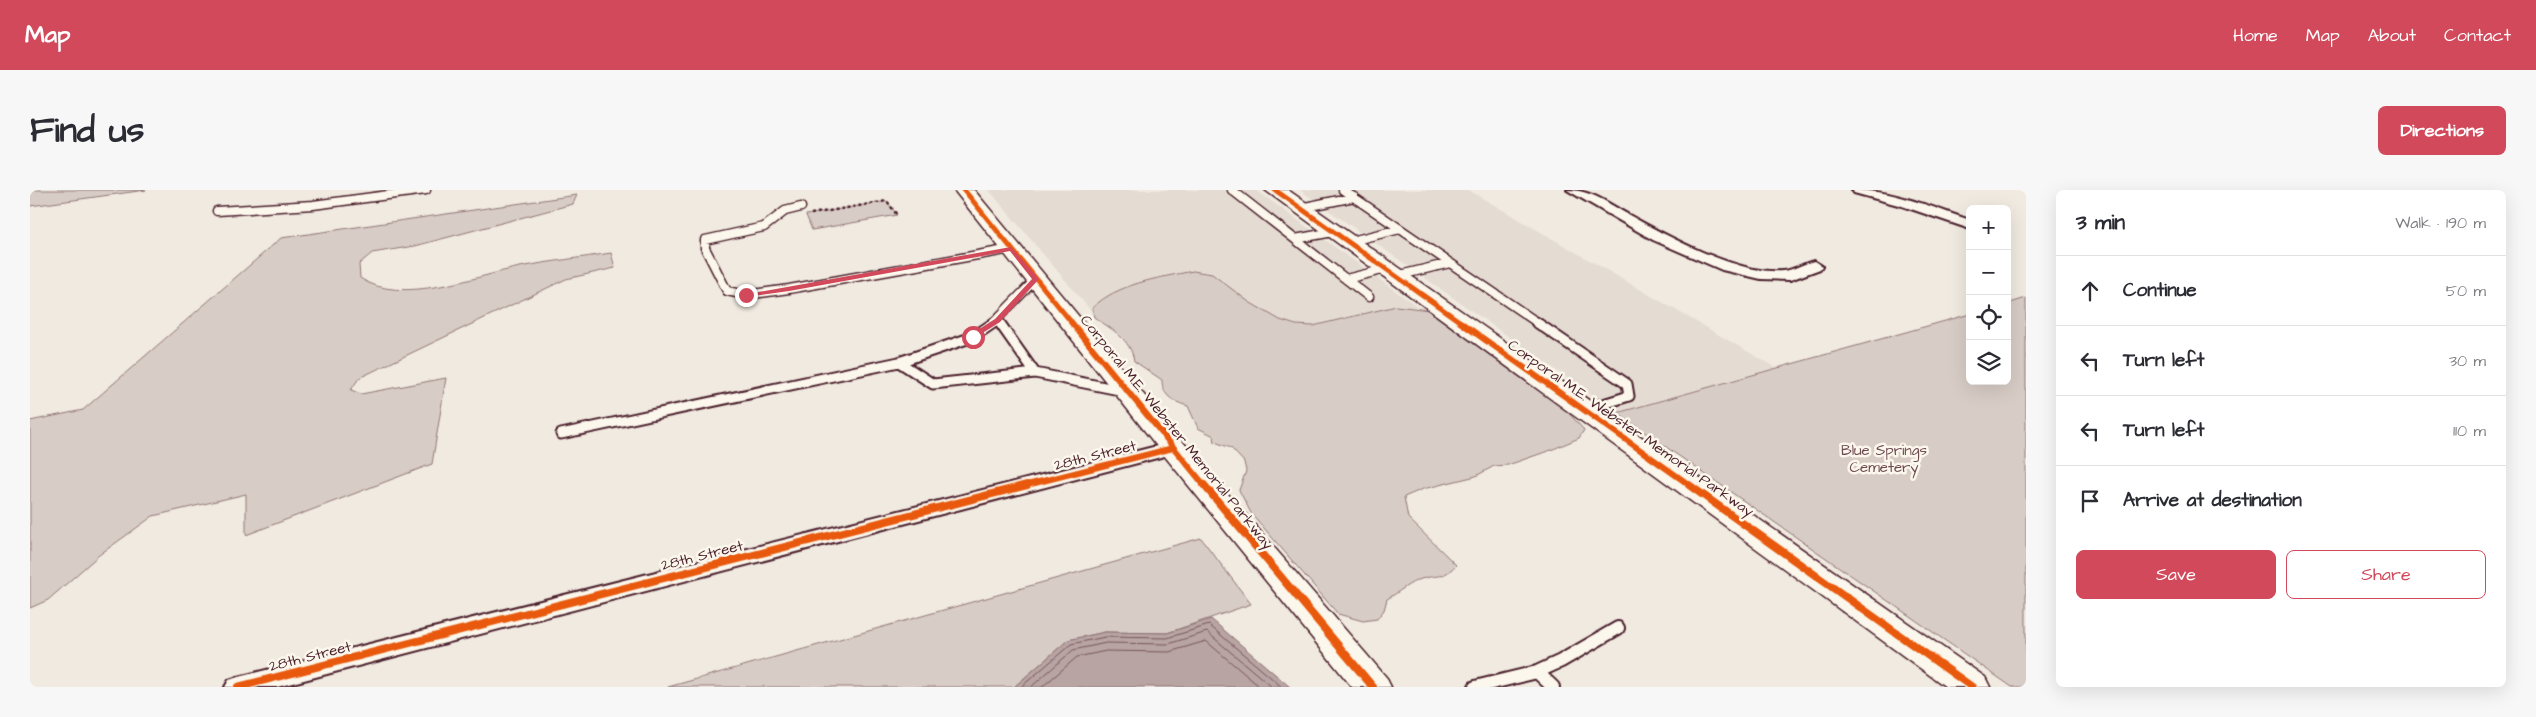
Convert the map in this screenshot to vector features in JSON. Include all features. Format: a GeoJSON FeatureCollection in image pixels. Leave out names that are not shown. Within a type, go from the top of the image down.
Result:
{"type":"FeatureCollection","features":[{"type":"Feature","properties":{"kind":"main road","name":"Corporal M.E. Webster Memorial Parkway"},"geometry":{"type":"LineString","coordinates":[[964,190],[1173,448],[1373,687]]}},
{"type":"Feature","properties":{"kind":"main road","name":"Corporal M.E. Webster Memorial Parkway"},"geometry":{"type":"LineString","coordinates":[[1275,190],[1972,687]]}},
{"type":"Feature","properties":{"kind":"street"},"geometry":{"type":"LineString","coordinates":[[1574,190],[1704,258],[1729,268],[1757,275],[1784,277],[1803,273],[1814,266]]}},
{"type":"Feature","properties":{"kind":"street"},"geometry":{"type":"LineString","coordinates":[[1859,190],[1907,203],[1966,224]]}},
{"type":"Feature","properties":{"kind":"street","name":"28th Street"},"geometry":{"type":"LineString","coordinates":[[238,687],[1173,448]]}},
{"type":"Feature","properties":{"kind":"lane"},"geometry":{"type":"LineString","coordinates":[[217,211],[313,204],[426,190]]}},
{"type":"Feature","properties":{"kind":"lane"},"geometry":{"type":"LineString","coordinates":[[1232,190],[1369,297]]}},
{"type":"Feature","properties":{"kind":"lane"},"geometry":{"type":"LineString","coordinates":[[1343,190],[1627,384],[1629,396],[1583,410]]}},
{"type":"Feature","properties":{"kind":"lane"},"geometry":{"type":"LineString","coordinates":[[1300,208],[1354,198]]}},
{"type":"Feature","properties":{"kind":"lane"},"geometry":{"type":"LineString","coordinates":[[801,207],[784,210],[772,223],[705,240],[705,248],[727,291],[746,295],[789,289],[1011,249]]}},
{"type":"Feature","properties":{"kind":"lane"},"geometry":{"type":"LineString","coordinates":[[1294,239],[1340,237],[1400,230]]}},
{"type":"Feature","properties":{"kind":"lane"},"geometry":{"type":"LineString","coordinates":[[1346,279],[1450,263]]}},
{"type":"Feature","properties":{"kind":"lane"},"geometry":{"type":"LineString","coordinates":[[561,434],[899,362],[973,337],[998,320],[1036,279]]}},
{"type":"Feature","properties":{"kind":"lane"},"geometry":{"type":"LineString","coordinates":[[998,320],[1035,373]]}},
{"type":"Feature","properties":{"kind":"lane"},"geometry":{"type":"LineString","coordinates":[[899,362],[933,384],[1035,373],[1127,392]]}},
{"type":"Feature","properties":{"kind":"lane"},"geometry":{"type":"LineString","coordinates":[[1475,687],[1537,672],[1561,661],[1618,628]]}},
{"type":"Feature","properties":{"kind":"lane"},"geometry":{"type":"LineString","coordinates":[[1537,672],[1553,687]]}},
{"type":"Feature","properties":{"kind":"path"},"geometry":{"type":"LineString","coordinates":[[806,215],[887,201],[897,215]]}},
{"type":"Feature","properties":{"kind":"shaded area"},"geometry":{"type":"Polygon","coordinates":[[[989,190],[1256,190],[1419,308],[1396,306],[1313,326],[1296,325],[1280,320],[1249,302],[1233,292],[1222,280],[1092,308],[1093,313],[989,190]]]}},
{"type":"Feature","properties":{"kind":"shaded area"},"geometry":{"type":"Polygon","coordinates":[[[1300,190],[1468,190],[1776,368],[1617,413],[1300,190]]]}},
{"type":"Feature","properties":{"kind":"green space"},"geometry":{"type":"Polygon","coordinates":[[[30,190],[146,190],[30,206],[30,190]]]}},
{"type":"Feature","properties":{"kind":"green space"},"geometry":{"type":"Polygon","coordinates":[[[577,195],[573,204],[415,246],[372,253],[359,264],[360,278],[377,286],[396,289],[417,289],[461,282],[531,265],[611,253],[615,268],[566,279],[359,378],[351,390],[361,394],[446,378],[432,464],[246,535],[246,494],[153,516],[99,555],[48,600],[30,608],[30,421],[83,410],[281,238],[577,195]]]}},
{"type":"Feature","properties":{"kind":"green space"},"geometry":{"type":"Polygon","coordinates":[[[887,201],[897,215],[812,230],[806,215],[887,201]]]}},
{"type":"Feature","properties":{"kind":"green space"},"geometry":{"type":"Polygon","coordinates":[[[1193,271],[1212,274],[1249,302],[1280,320],[1296,325],[1313,326],[1396,306],[1429,310],[1564,408],[1584,430],[1579,438],[1551,450],[1508,465],[1494,466],[1476,476],[1423,489],[1404,497],[1408,518],[1456,565],[1443,575],[1421,579],[1387,599],[1384,610],[1377,619],[1363,621],[1338,614],[1251,513],[1239,490],[1246,471],[1244,462],[1231,448],[1215,442],[1214,436],[1198,428],[1188,406],[1170,398],[1164,390],[1162,380],[1134,361],[1125,341],[1094,317],[1092,308],[1102,300],[1126,287],[1153,279],[1193,271]]]}},
{"type":"Feature","properties":{"kind":"green space","name":"Blue Springs Cemetery"},"geometry":{"type":"Polygon","coordinates":[[[2026,298],[2026,687],[2012,687],[1617,413],[1966,315],[1966,385],[2011,385],[2011,303],[2026,298]]]}},
{"type":"Feature","properties":{"kind":"green space"},"geometry":{"type":"Polygon","coordinates":[[[1201,538],[1251,604],[1167,633],[1105,632],[1068,640],[1014,687],[668,687],[1201,538]]]}},
{"type":"Feature","properties":{"kind":"water"},"geometry":{"type":"Polygon","coordinates":[[[1211,619],[1290,687],[1014,687],[1068,640],[1105,632],[1167,633],[1211,619]]]}},
{"type":"Feature","properties":{"kind":"cycle path"},"geometry":{"type":"LineString","coordinates":[[964,190],[1173,448],[1373,687]]}},
{"type":"Feature","properties":{"kind":"cycle path"},"geometry":{"type":"LineString","coordinates":[[1275,190],[1972,687]]}},
{"type":"Feature","properties":{"kind":"cycle path"},"geometry":{"type":"LineString","coordinates":[[238,687],[1173,448]]}},
{"type":"Feature","properties":{"kind":"route"},"geometry":{"type":"LineString","coordinates":[[746,295],[1011,249],[1036,279],[998,320],[973,337]]}}]}
